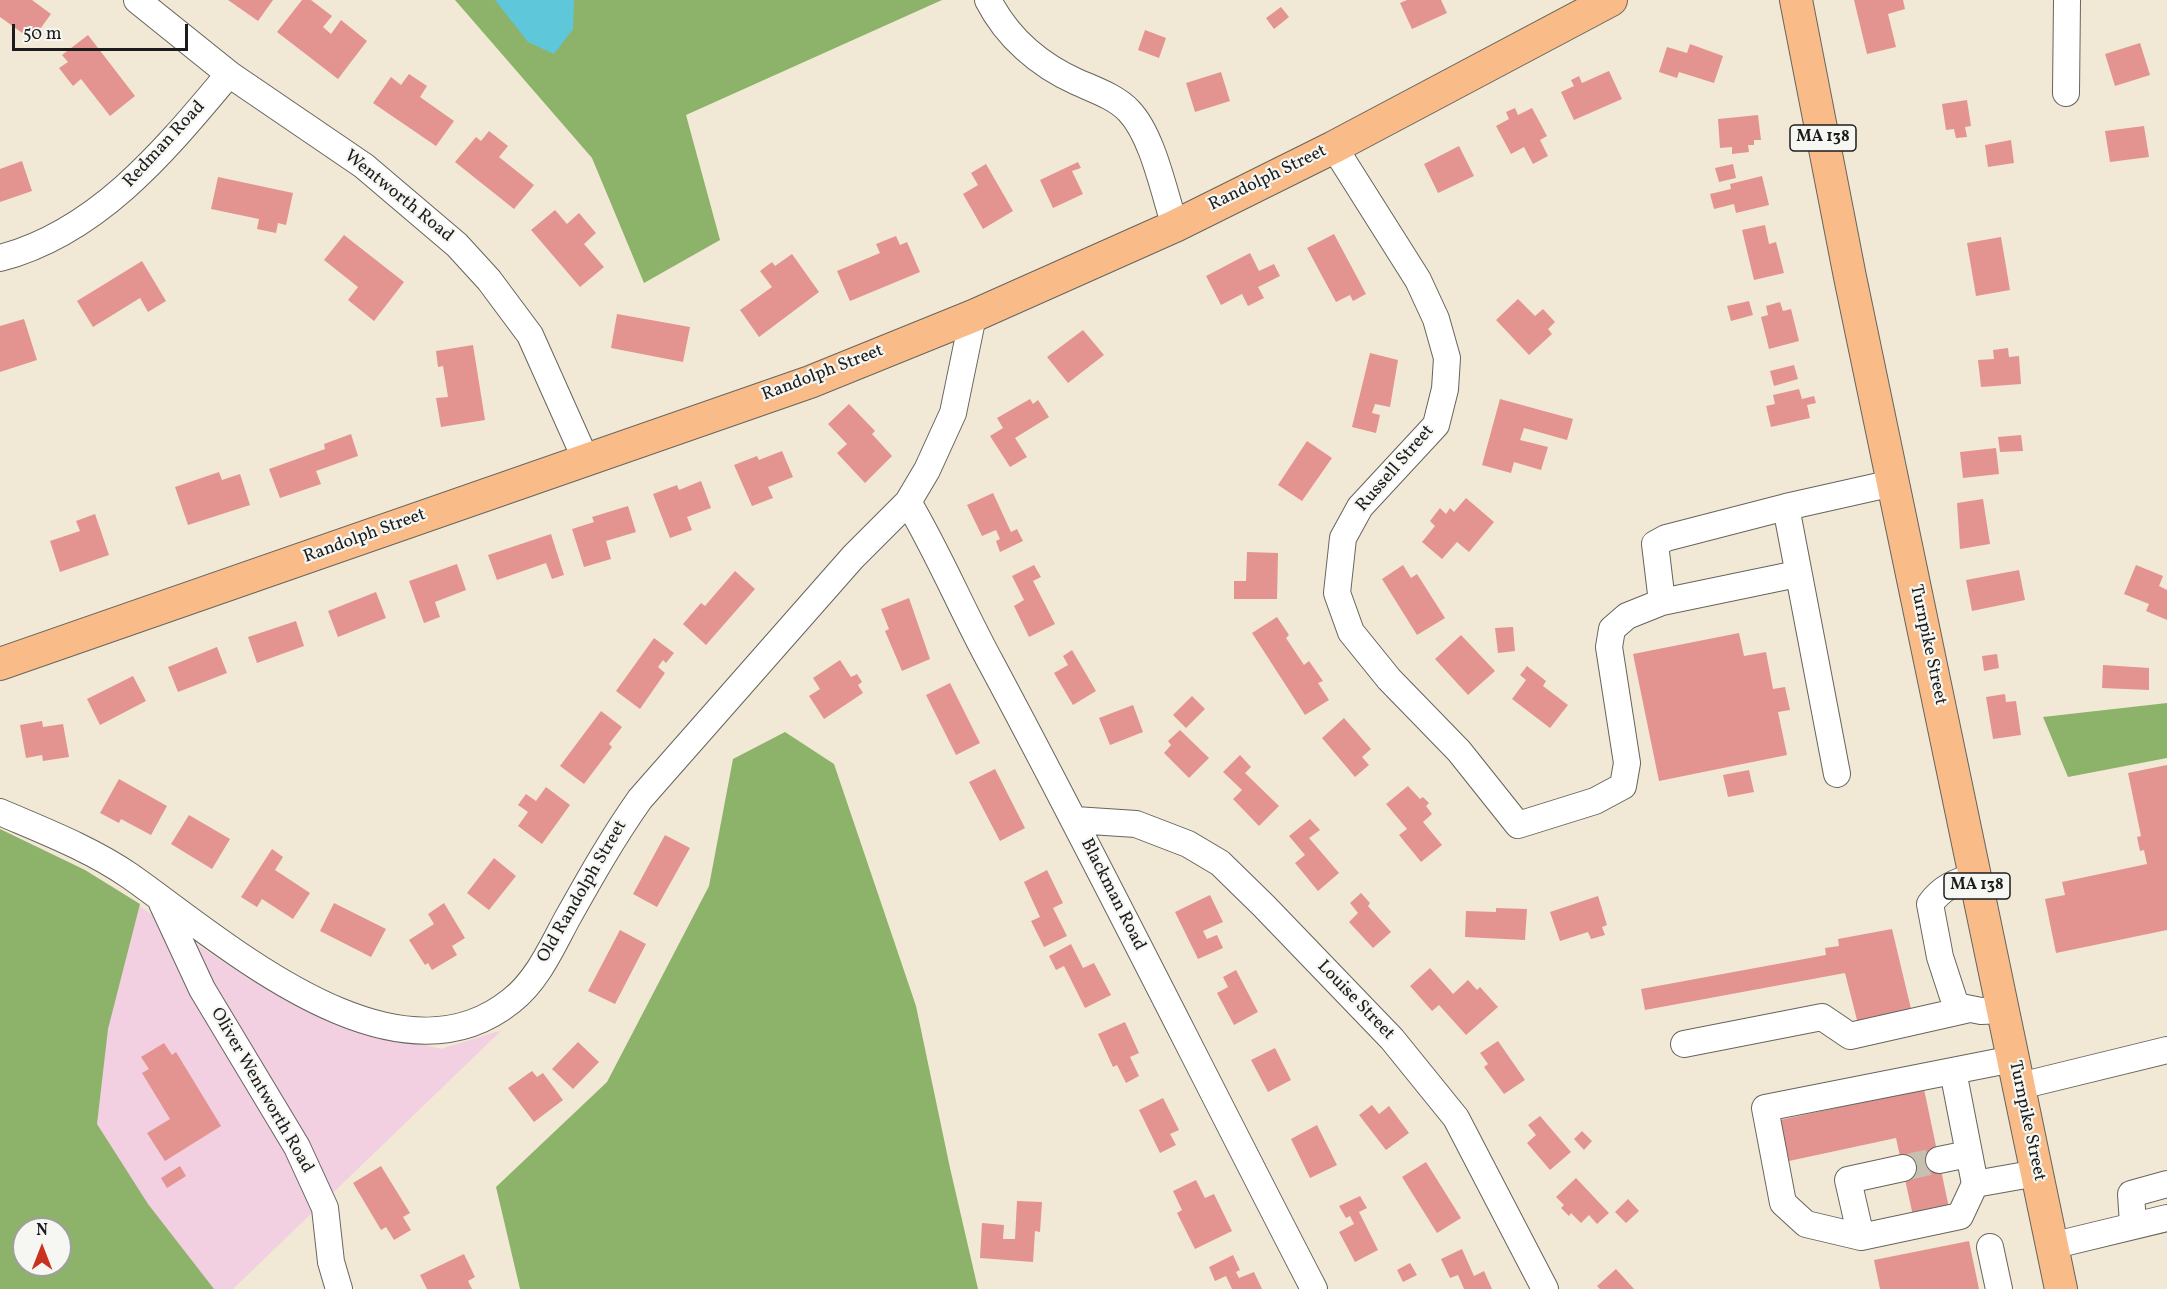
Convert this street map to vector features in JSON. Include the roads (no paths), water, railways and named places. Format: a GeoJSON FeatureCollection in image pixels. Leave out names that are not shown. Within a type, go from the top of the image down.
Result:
{"type":"FeatureCollection","features":[{"type":"Feature","properties":{"kind":"main road","name":"Randolph Street"},"geometry":{"type":"LineString","coordinates":[[0,664],[585,458],[810,382],[973,316],[1175,226],[1334,147],[1611,0]]}},
{"type":"Feature","properties":{"kind":"main road","name":"Turnpike Street"},"geometry":{"type":"LineString","coordinates":[[1796,0],[1893,483],[2061,1289]]}},
{"type":"Feature","properties":{"kind":"street","name":"Wentworth Road"},"geometry":{"type":"LineString","coordinates":[[137,0],[229,74],[364,166],[458,245],[489,280],[530,335],[585,458]]}},
{"type":"Feature","properties":{"kind":"street"},"geometry":{"type":"LineString","coordinates":[[988,0],[1021,46],[1066,76],[1108,96],[1130,111],[1143,134],[1156,167],[1175,226]]}},
{"type":"Feature","properties":{"kind":"street"},"geometry":{"type":"LineString","coordinates":[[2066,93],[2067,0]]}},
{"type":"Feature","properties":{"kind":"street","name":"Redman Road"},"geometry":{"type":"LineString","coordinates":[[0,258],[21,252],[70,229],[128,186],[229,74]]}},
{"type":"Feature","properties":{"kind":"street","name":"Russell Street"},"geometry":{"type":"LineString","coordinates":[[1334,147],[1418,280],[1436,319],[1448,358],[1436,425],[1360,507],[1343,538],[1337,593],[1351,632],[1389,679],[1458,751],[1518,825],[1595,801],[1623,786],[1627,763],[1609,647],[1612,629],[1627,616],[1662,602]]}},
{"type":"Feature","properties":{"kind":"street","name":"Old Randolph Street"},"geometry":{"type":"LineString","coordinates":[[0,812],[56,836],[118,869],[190,922],[268,972],[311,998],[356,1019],[402,1029],[448,1030],[485,1017],[511,1001],[531,980],[616,833],[640,799],[853,557],[908,502],[927,470],[953,413],[973,316]]}},
{"type":"Feature","properties":{"kind":"street"},"geometry":{"type":"LineString","coordinates":[[1797,574],[1662,602],[1655,544],[1666,538],[1786,507],[1893,483]]}},
{"type":"Feature","properties":{"kind":"street","name":"Blackman Road"},"geometry":{"type":"LineString","coordinates":[[908,502],[934,547],[984,652],[1075,820],[1314,1289]]}},
{"type":"Feature","properties":{"kind":"street"},"geometry":{"type":"LineString","coordinates":[[1786,507],[1837,774]]}},
{"type":"Feature","properties":{"kind":"street","name":"Louise Street"},"geometry":{"type":"LineString","coordinates":[[1075,820],[1136,824],[1188,844],[1220,863],[1264,906],[1392,1039],[1456,1118],[1545,1289]]}},
{"type":"Feature","properties":{"kind":"street"},"geometry":{"type":"LineString","coordinates":[[1965,1010],[1956,1006],[1951,996],[1940,957],[1930,904],[1938,892],[1956,882],[1975,876]]}},
{"type":"Feature","properties":{"kind":"street","name":"Oliver Wentworth Road"},"geometry":{"type":"LineString","coordinates":[[161,900],[202,989],[297,1147],[325,1208],[330,1262],[339,1289]]}},
{"type":"Feature","properties":{"kind":"street"},"geometry":{"type":"LineString","coordinates":[[1684,1044],[1822,1017],[1850,1036],[1965,1010],[2003,1010]]}},
{"type":"Feature","properties":{"kind":"street"},"geometry":{"type":"LineString","coordinates":[[1953,1071],[1975,1184],[1960,1216],[1861,1237],[1806,1224],[1783,1203],[1765,1108],[1953,1071],[2017,1072],[2167,1050]]}},
{"type":"Feature","properties":{"kind":"street"},"geometry":{"type":"LineString","coordinates":[[1939,1160],[1968,1154]]}},
{"type":"Feature","properties":{"kind":"street"},"geometry":{"type":"LineString","coordinates":[[1861,1237],[1848,1180],[1903,1168]]}},
{"type":"Feature","properties":{"kind":"street"},"geometry":{"type":"LineString","coordinates":[[1975,1184],[2037,1173]]}},
{"type":"Feature","properties":{"kind":"street"},"geometry":{"type":"LineString","coordinates":[[2133,1224],[2131,1194],[2167,1185]]}},
{"type":"Feature","properties":{"kind":"street"},"geometry":{"type":"LineString","coordinates":[[2051,1246],[2133,1224],[2167,1218]]}},
{"type":"Feature","properties":{"kind":"street"},"geometry":{"type":"LineString","coordinates":[[1990,1247],[1999,1289]]}},
{"type":"Feature","properties":{"kind":"water"},"geometry":{"type":"Polygon","coordinates":[[[495,0],[574,0],[573,29],[554,54],[528,42],[495,0]]]}},
{"type":"Feature","properties":{"kind":"tunnel"},"geometry":{"type":"LineString","coordinates":[[1903,1168],[1939,1160]]}}]}
